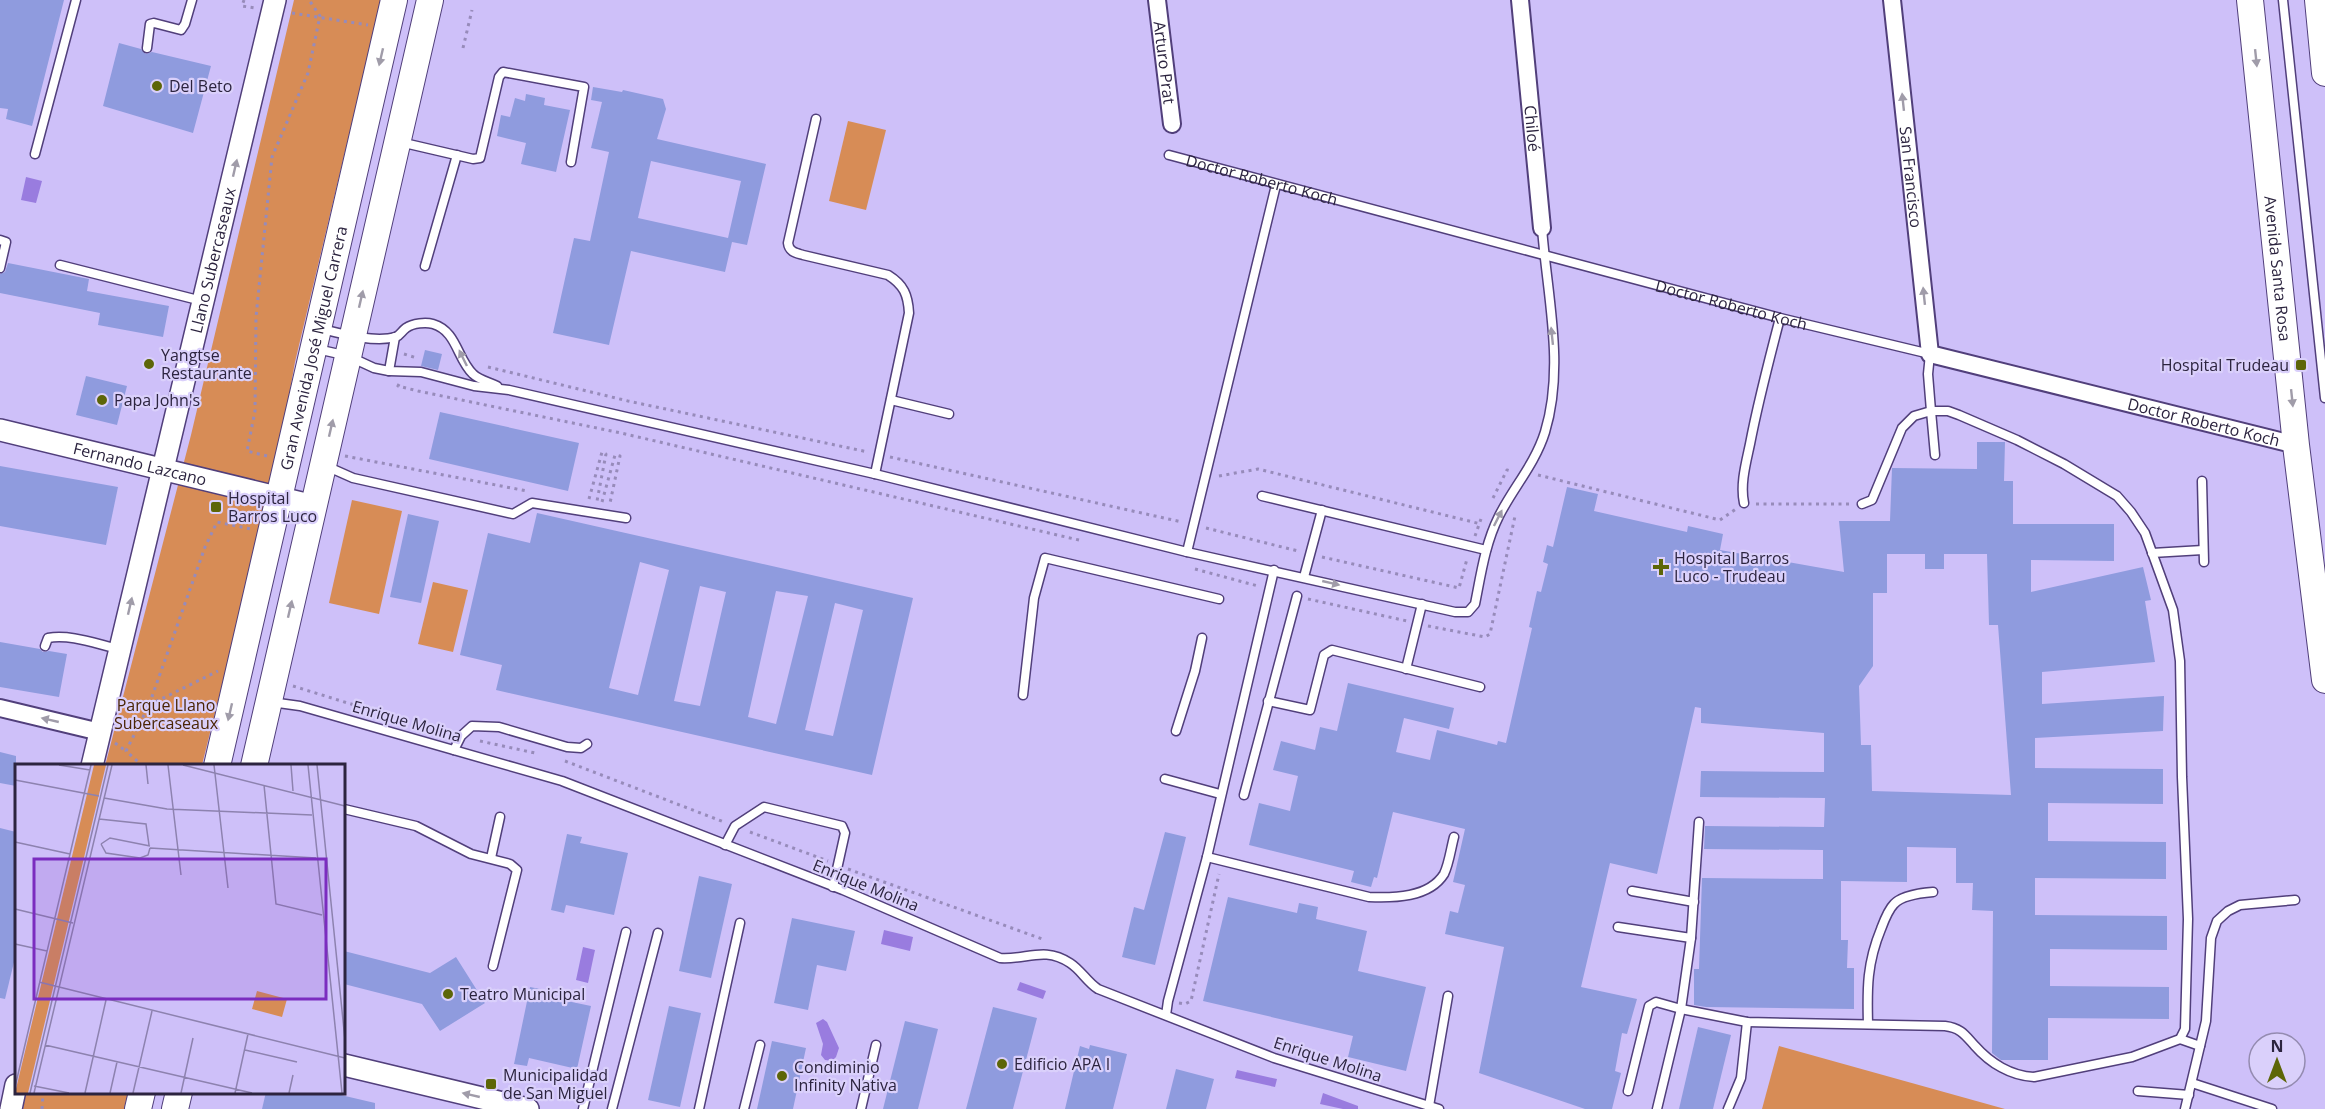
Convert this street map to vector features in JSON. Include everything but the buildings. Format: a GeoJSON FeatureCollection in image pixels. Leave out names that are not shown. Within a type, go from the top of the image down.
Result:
{"type":"FeatureCollection","features":[{"type":"Feature","properties":{"kind":"main road","name":"Gran Avenida José Miguel Carrera"},"geometry":{"type":"LineString","coordinates":[[217,764],[394,0]]}},
{"type":"Feature","properties":{"kind":"main road"},"geometry":{"type":"LineString","coordinates":[[255,764],[430,0]]}},
{"type":"Feature","properties":{"kind":"main road","name":"Avenida Santa Rosa"},"geometry":{"type":"LineString","coordinates":[[2250,0],[2296,445],[2325,680]]}},
{"type":"Feature","properties":{"kind":"main road"},"geometry":{"type":"LineString","coordinates":[[2318,0],[2325,73]]}},
{"type":"Feature","properties":{"kind":"main road"},"geometry":{"type":"LineString","coordinates":[[242,659],[274,683]]}},
{"type":"Feature","properties":{"kind":"main road"},"geometry":{"type":"LineString","coordinates":[[138,1109],[142,1094]]}},
{"type":"Feature","properties":{"kind":"main road"},"geometry":{"type":"LineString","coordinates":[[175,1109],[179,1094]]}},
{"type":"Feature","properties":{"kind":"street","name":"Arturo Prat"},"geometry":{"type":"LineString","coordinates":[[1157,0],[1172,124]]}},
{"type":"Feature","properties":{"kind":"street","name":"Chiloé"},"geometry":{"type":"LineString","coordinates":[[1520,0],[1542,228]]}},
{"type":"Feature","properties":{"kind":"street","name":"San Francisco"},"geometry":{"type":"LineString","coordinates":[[1892,0],[1930,354]]}},
{"type":"Feature","properties":{"kind":"street","name":"Llano Subercaseaux"},"geometry":{"type":"LineString","coordinates":[[92,764],[273,5]]}},
{"type":"Feature","properties":{"kind":"street","name":"Doctor Roberto Koch"},"geometry":{"type":"LineString","coordinates":[[1930,354],[2296,445]]}},
{"type":"Feature","properties":{"kind":"street","name":"Fernando Lazcano"},"geometry":{"type":"LineString","coordinates":[[0,430],[314,506]]}},
{"type":"Feature","properties":{"kind":"street"},"geometry":{"type":"LineString","coordinates":[[0,708],[100,732]]}},
{"type":"Feature","properties":{"kind":"street"},"geometry":{"type":"LineString","coordinates":[[345,1065],[528,1109]]}},
{"type":"Feature","properties":{"kind":"street"},"geometry":{"type":"LineString","coordinates":[[8,1106],[15,1088]]}},
{"type":"Feature","properties":{"kind":"lane"},"geometry":{"type":"LineString","coordinates":[[35,154],[76,0]]}},
{"type":"Feature","properties":{"kind":"lane"},"geometry":{"type":"LineString","coordinates":[[147,48],[150,24],[181,30],[192,0]]}},
{"type":"Feature","properties":{"kind":"lane"},"geometry":{"type":"LineString","coordinates":[[2283,0],[2325,398]]}},
{"type":"Feature","properties":{"kind":"lane"},"geometry":{"type":"LineString","coordinates":[[397,141],[473,159],[482,157],[499,77],[503,72],[584,87],[571,162]]}},
{"type":"Feature","properties":{"kind":"lane"},"geometry":{"type":"LineString","coordinates":[[816,119],[788,243],[789,248],[803,255],[888,275],[899,282],[908,296],[909,313],[875,474]]}},
{"type":"Feature","properties":{"kind":"lane"},"geometry":{"type":"LineString","coordinates":[[425,266],[457,155]]}},
{"type":"Feature","properties":{"kind":"lane","name":"Doctor Roberto Koch"},"geometry":{"type":"LineString","coordinates":[[1169,155],[1780,318],[1930,354]]}},
{"type":"Feature","properties":{"kind":"lane"},"geometry":{"type":"LineString","coordinates":[[1188,552],[1276,185]]}},
{"type":"Feature","properties":{"kind":"lane","name":"Chiloé"},"geometry":{"type":"LineString","coordinates":[[1422,604],[1455,612],[1468,612],[1475,604],[1486,550],[1494,527],[1536,455],[1545,432],[1551,405],[1555,361],[1542,228]]}},
{"type":"Feature","properties":{"kind":"lane"},"geometry":{"type":"LineString","coordinates":[[0,240],[6,242],[0,268]]}},
{"type":"Feature","properties":{"kind":"lane"},"geometry":{"type":"LineString","coordinates":[[60,265],[203,301]]}},
{"type":"Feature","properties":{"kind":"lane"},"geometry":{"type":"LineString","coordinates":[[1744,503],[1743,477],[1780,318]]}},
{"type":"Feature","properties":{"kind":"lane"},"geometry":{"type":"LineString","coordinates":[[316,338],[350,346],[397,336],[407,327],[417,324],[433,324],[451,336],[467,367],[474,375],[509,390]]}},
{"type":"Feature","properties":{"kind":"lane"},"geometry":{"type":"LineString","coordinates":[[389,371],[397,336]]}},
{"type":"Feature","properties":{"kind":"lane"},"geometry":{"type":"LineString","coordinates":[[316,338],[350,346],[374,368],[421,372],[474,386],[509,390],[875,474],[1188,552],[1422,604],[1406,669]]}},
{"type":"Feature","properties":{"kind":"lane"},"geometry":{"type":"LineString","coordinates":[[1930,354],[1928,374],[1935,455]]}},
{"type":"Feature","properties":{"kind":"lane"},"geometry":{"type":"LineString","coordinates":[[891,400],[949,414]]}},
{"type":"Feature","properties":{"kind":"lane"},"geometry":{"type":"LineString","coordinates":[[1862,504],[1872,500],[1902,428],[1914,416],[1931,411],[1948,411],[2017,440],[2064,464],[2117,496],[2145,533],[2173,610],[2180,661],[2181,777],[2188,919],[2185,1029],[2180,1039]]}},
{"type":"Feature","properties":{"kind":"lane"},"geometry":{"type":"LineString","coordinates":[[325,458],[353,477],[513,514],[532,503],[624,518]]}},
{"type":"Feature","properties":{"kind":"lane"},"geometry":{"type":"LineString","coordinates":[[2202,481],[2204,562]]}},
{"type":"Feature","properties":{"kind":"lane"},"geometry":{"type":"LineString","coordinates":[[1262,496],[1486,550]]}},
{"type":"Feature","properties":{"kind":"lane"},"geometry":{"type":"LineString","coordinates":[[1304,577],[1322,510]]}},
{"type":"Feature","properties":{"kind":"lane"},"geometry":{"type":"LineString","coordinates":[[2152,553],[2204,550]]}},
{"type":"Feature","properties":{"kind":"lane"},"geometry":{"type":"LineString","coordinates":[[1023,695],[1034,598],[1045,558],[1219,599]]}},
{"type":"Feature","properties":{"kind":"lane"},"geometry":{"type":"LineString","coordinates":[[1166,1015],[1168,1000],[1207,857],[1274,570]]}},
{"type":"Feature","properties":{"kind":"lane"},"geometry":{"type":"LineString","coordinates":[[1244,795],[1297,596]]}},
{"type":"Feature","properties":{"kind":"lane"},"geometry":{"type":"LineString","coordinates":[[45,646],[48,638],[57,636],[120,649]]}},
{"type":"Feature","properties":{"kind":"lane"},"geometry":{"type":"LineString","coordinates":[[1176,731],[1195,671],[1202,638]]}},
{"type":"Feature","properties":{"kind":"lane"},"geometry":{"type":"LineString","coordinates":[[1268,701],[1310,710],[1324,655],[1332,650],[1480,687]]}},
{"type":"Feature","properties":{"kind":"lane","name":"Enrique Molina"},"geometry":{"type":"LineString","coordinates":[[274,683],[300,706],[562,781],[833,887],[1000,958],[1015,959],[1040,953],[1058,956],[1073,964],[1089,984],[1098,989],[1274,1058],[1439,1109]]}},
{"type":"Feature","properties":{"kind":"lane"},"geometry":{"type":"LineString","coordinates":[[454,750],[461,736],[472,726],[499,727],[567,747],[581,748],[587,744]]}},
{"type":"Feature","properties":{"kind":"lane"},"geometry":{"type":"LineString","coordinates":[[1165,779],[1220,794]]}},
{"type":"Feature","properties":{"kind":"lane"},"geometry":{"type":"LineString","coordinates":[[725,844],[735,826],[764,807],[842,826],[846,834],[833,887]]}},
{"type":"Feature","properties":{"kind":"lane"},"geometry":{"type":"LineString","coordinates":[[345,809],[416,826],[471,855],[510,864],[517,870],[494,966]]}},
{"type":"Feature","properties":{"kind":"lane"},"geometry":{"type":"LineString","coordinates":[[491,858],[500,817]]}},
{"type":"Feature","properties":{"kind":"lane"},"geometry":{"type":"LineString","coordinates":[[1656,1109],[1681,1009],[1691,938],[1699,822]]}},
{"type":"Feature","properties":{"kind":"lane"},"geometry":{"type":"LineString","coordinates":[[1207,857],[1369,897],[1388,898],[1414,894],[1430,886],[1443,874],[1454,837]]}},
{"type":"Feature","properties":{"kind":"lane"},"geometry":{"type":"LineString","coordinates":[[1632,891],[1694,902]]}},
{"type":"Feature","properties":{"kind":"lane"},"geometry":{"type":"LineString","coordinates":[[1868,1024],[1866,982],[1872,949],[1883,923],[1894,903],[1917,894],[1933,892]]}},
{"type":"Feature","properties":{"kind":"lane"},"geometry":{"type":"LineString","coordinates":[[2185,1109],[2206,1021],[2211,938],[2217,921],[2228,911],[2240,905],[2295,900]]}},
{"type":"Feature","properties":{"kind":"lane"},"geometry":{"type":"LineString","coordinates":[[699,1109],[740,923]]}},
{"type":"Feature","properties":{"kind":"lane"},"geometry":{"type":"LineString","coordinates":[[1618,927],[1691,938]]}},
{"type":"Feature","properties":{"kind":"lane"},"geometry":{"type":"LineString","coordinates":[[584,1109],[626,932]]}},
{"type":"Feature","properties":{"kind":"lane"},"geometry":{"type":"LineString","coordinates":[[612,1109],[658,933]]}},
{"type":"Feature","properties":{"kind":"lane"},"geometry":{"type":"LineString","coordinates":[[1429,1106],[1448,996]]}},
{"type":"Feature","properties":{"kind":"lane"},"geometry":{"type":"LineString","coordinates":[[1628,1091],[1649,1006],[1656,1002],[1747,1022],[1957,1028],[1966,1034],[1976,1048],[2009,1072],[2034,1077],[2132,1057],[2180,1039],[2200,1046]]}},
{"type":"Feature","properties":{"kind":"lane"},"geometry":{"type":"LineString","coordinates":[[1728,1109],[1741,1078],[1747,1022]]}},
{"type":"Feature","properties":{"kind":"lane"},"geometry":{"type":"LineString","coordinates":[[744,1109],[760,1045]]}},
{"type":"Feature","properties":{"kind":"lane"},"geometry":{"type":"LineString","coordinates":[[861,1109],[876,1045]]}},
{"type":"Feature","properties":{"kind":"lane"},"geometry":{"type":"LineString","coordinates":[[2192,1083],[2271,1109]]}},
{"type":"Feature","properties":{"kind":"lane"},"geometry":{"type":"LineString","coordinates":[[2138,1091],[2189,1095]]}},
{"type":"Feature","properties":{"kind":"path"},"geometry":{"type":"LineString","coordinates":[[243,0],[242,6],[273,5],[387,29]]}},
{"type":"Feature","properties":{"kind":"path"},"geometry":{"type":"LineString","coordinates":[[268,457],[247,451],[255,411],[256,317],[272,157],[308,73],[321,16],[309,0]]}},
{"type":"Feature","properties":{"kind":"path"},"geometry":{"type":"LineString","coordinates":[[463,48],[472,10]]}},
{"type":"Feature","properties":{"kind":"path"},"geometry":{"type":"LineString","coordinates":[[397,336],[404,354],[426,360]]}},
{"type":"Feature","properties":{"kind":"path"},"geometry":{"type":"LineString","coordinates":[[467,367],[482,366],[1195,525],[1459,588]]}},
{"type":"Feature","properties":{"kind":"path"},"geometry":{"type":"LineString","coordinates":[[402,371],[398,386],[621,434],[1084,541]]}},
{"type":"Feature","properties":{"kind":"path"},"geometry":{"type":"LineString","coordinates":[[588,503],[602,452],[606,454],[597,503],[602,504],[615,455],[620,456],[610,506],[623,509],[624,518]]}},
{"type":"Feature","properties":{"kind":"path"},"geometry":{"type":"LineString","coordinates":[[325,458],[530,492]]}},
{"type":"Feature","properties":{"kind":"path"},"geometry":{"type":"LineString","coordinates":[[1205,478],[1258,469],[1494,527]]}},
{"type":"Feature","properties":{"kind":"path"},"geometry":{"type":"LineString","coordinates":[[1532,480],[1536,475],[1720,520],[1744,503],[1862,504]]}},
{"type":"Feature","properties":{"kind":"path"},"geometry":{"type":"LineString","coordinates":[[1297,596],[1485,637],[1490,634],[1515,514]]}},
{"type":"Feature","properties":{"kind":"path"},"geometry":{"type":"LineString","coordinates":[[142,764],[126,751],[150,705],[205,547],[217,522],[253,530]]}},
{"type":"Feature","properties":{"kind":"path"},"geometry":{"type":"LineString","coordinates":[[1185,566],[1270,589]]}},
{"type":"Feature","properties":{"kind":"path"},"geometry":{"type":"LineString","coordinates":[[150,705],[242,659]]}},
{"type":"Feature","properties":{"kind":"path"},"geometry":{"type":"LineString","coordinates":[[274,683],[399,720]]}},
{"type":"Feature","properties":{"kind":"path"},"geometry":{"type":"LineString","coordinates":[[461,736],[542,754]]}},
{"type":"Feature","properties":{"kind":"path"},"geometry":{"type":"LineString","coordinates":[[565,761],[1054,944]]}},
{"type":"Feature","properties":{"kind":"path"},"geometry":{"type":"LineString","coordinates":[[1168,1000],[1185,1004],[1191,1000],[1222,861]]}},
{"type":"Feature","properties":{"kind":"path"},"geometry":{"type":"LineString","coordinates":[[42,1109],[43,1094]]}},
{"type":"Feature","properties":{"kind":"green space","name":"Parque Llano Subercaseaux"},"geometry":{"type":"Polygon","coordinates":[[[294,0],[381,0],[295,362],[277,464],[202,764],[106,764],[191,435],[294,0]]]}},
{"type":"Feature","properties":{"kind":"green space"},"geometry":{"type":"Polygon","coordinates":[[[848,121],[886,130],[866,210],[829,201],[848,121]]]}},
{"type":"Feature","properties":{"kind":"green space"},"geometry":{"type":"Polygon","coordinates":[[[352,500],[402,511],[379,614],[329,603],[352,500]]]}},
{"type":"Feature","properties":{"kind":"green space"},"geometry":{"type":"Polygon","coordinates":[[[433,582],[468,590],[453,652],[418,644],[433,582]]]}},
{"type":"Feature","properties":{"kind":"green space"},"geometry":{"type":"Polygon","coordinates":[[[1779,1046],[2005,1109],[1762,1109],[1779,1046]]]}},
{"type":"Feature","properties":{"kind":"green space"},"geometry":{"type":"Polygon","coordinates":[[[26,1094],[128,1094],[124,1109],[23,1109],[26,1094]]]}},
{"type":"Feature","properties":{"kind":"shaded area"},"geometry":{"type":"Polygon","coordinates":[[[26,177],[42,181],[36,203],[21,200],[26,177]]]}},
{"type":"Feature","properties":{"kind":"shaded area"},"geometry":{"type":"Polygon","coordinates":[[[884,930],[913,937],[910,951],[881,944],[884,930]]]}},
{"type":"Feature","properties":{"kind":"shaded area"},"geometry":{"type":"Polygon","coordinates":[[[583,947],[595,950],[588,983],[576,980],[583,947]]]}},
{"type":"Feature","properties":{"kind":"shaded area"},"geometry":{"type":"Polygon","coordinates":[[[1020,982],[1046,991],[1043,999],[1017,990],[1020,982]]]}},
{"type":"Feature","properties":{"kind":"shaded area"},"geometry":{"type":"Polygon","coordinates":[[[823,1019],[827,1022],[839,1048],[832,1061],[825,1060],[821,1055],[823,1044],[816,1023],[823,1019]]]}},
{"type":"Feature","properties":{"kind":"shaded area"},"geometry":{"type":"Polygon","coordinates":[[[1237,1070],[1277,1079],[1275,1087],[1235,1078],[1237,1070]]]}},
{"type":"Feature","properties":{"kind":"shaded area"},"geometry":{"type":"Polygon","coordinates":[[[1323,1093],[1358,1106],[1358,1109],[1343,1109],[1320,1104],[1323,1093]]]}},
{"type":"Feature","properties":{"kind":"place","name":"Del Beto"},"geometry":{"type":"Point","coordinates":[157,86]}},
{"type":"Feature","properties":{"kind":"place","name":"Yangtse Restaurante"},"geometry":{"type":"Point","coordinates":[149,364]}},
{"type":"Feature","properties":{"kind":"place","name":"Hospital Trudeau"},"geometry":{"type":"Point","coordinates":[2301,365]}},
{"type":"Feature","properties":{"kind":"place","name":"Papa John's"},"geometry":{"type":"Point","coordinates":[102,400]}},
{"type":"Feature","properties":{"kind":"place","name":"Hospital Barros Luco"},"geometry":{"type":"Point","coordinates":[216,507]}},
{"type":"Feature","properties":{"kind":"place","name":"Hospital Barros Luco - Trudeau"},"geometry":{"type":"Point","coordinates":[1661,567]}},
{"type":"Feature","properties":{"kind":"place","name":"Teatro Municipal"},"geometry":{"type":"Point","coordinates":[448,994]}},
{"type":"Feature","properties":{"kind":"place","name":"Edificio APA I"},"geometry":{"type":"Point","coordinates":[1002,1064]}},
{"type":"Feature","properties":{"kind":"place","name":"Condiminio Infinity Nativa"},"geometry":{"type":"Point","coordinates":[782,1076]}},
{"type":"Feature","properties":{"kind":"place","name":"Municipalidad de San Miguel"},"geometry":{"type":"Point","coordinates":[491,1084]}}]}
